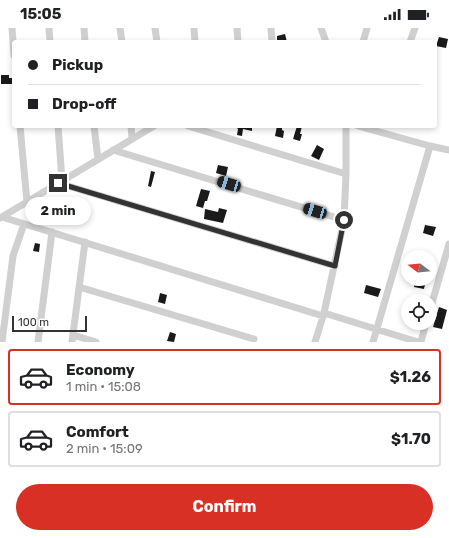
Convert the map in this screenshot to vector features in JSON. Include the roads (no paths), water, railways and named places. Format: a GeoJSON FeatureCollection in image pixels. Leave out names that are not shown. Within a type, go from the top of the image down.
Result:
{"type":"FeatureCollection","features":[{"type":"Feature","properties":{"kind":"street"},"geometry":{"type":"LineString","coordinates":[[12,28],[13,40]]}},
{"type":"Feature","properties":{"kind":"street"},"geometry":{"type":"LineString","coordinates":[[49,28],[50,40]]}},
{"type":"Feature","properties":{"kind":"street"},"geometry":{"type":"LineString","coordinates":[[84,28],[85,40]]}},
{"type":"Feature","properties":{"kind":"street"},"geometry":{"type":"LineString","coordinates":[[120,28],[122,40]]}},
{"type":"Feature","properties":{"kind":"street"},"geometry":{"type":"LineString","coordinates":[[155,28],[157,40]]}},
{"type":"Feature","properties":{"kind":"street"},"geometry":{"type":"LineString","coordinates":[[194,28],[195,40]]}},
{"type":"Feature","properties":{"kind":"street"},"geometry":{"type":"LineString","coordinates":[[237,28],[238,40]]}},
{"type":"Feature","properties":{"kind":"street"},"geometry":{"type":"LineString","coordinates":[[271,28],[272,40]]}},
{"type":"Feature","properties":{"kind":"street"},"geometry":{"type":"LineString","coordinates":[[321,28],[325,40]]}},
{"type":"Feature","properties":{"kind":"street"},"geometry":{"type":"LineString","coordinates":[[364,40],[367,28]]}},
{"type":"Feature","properties":{"kind":"street"},"geometry":{"type":"LineString","coordinates":[[411,40],[414,28]]}},
{"type":"Feature","properties":{"kind":"street"},"geometry":{"type":"LineString","coordinates":[[20,128],[27,202]]}},
{"type":"Feature","properties":{"kind":"street"},"geometry":{"type":"LineString","coordinates":[[58,128],[60,181]]}},
{"type":"Feature","properties":{"kind":"street"},"geometry":{"type":"LineString","coordinates":[[94,128],[98,159]]}},
{"type":"Feature","properties":{"kind":"street"},"geometry":{"type":"LineString","coordinates":[[131,128],[132,138]]}},
{"type":"Feature","properties":{"kind":"street"},"geometry":{"type":"LineString","coordinates":[[1,217],[150,128]]}},
{"type":"Feature","properties":{"kind":"street"},"geometry":{"type":"LineString","coordinates":[[195,128],[346,174]]}},
{"type":"Feature","properties":{"kind":"street"},"geometry":{"type":"LineString","coordinates":[[315,342],[335,266],[344,220],[346,128]]}},
{"type":"Feature","properties":{"kind":"street"},"geometry":{"type":"LineString","coordinates":[[371,128],[384,130],[430,146],[449,150]]}},
{"type":"Feature","properties":{"kind":"street"},"geometry":{"type":"LineString","coordinates":[[373,342],[430,146]]}},
{"type":"Feature","properties":{"kind":"street"},"geometry":{"type":"LineString","coordinates":[[113,150],[344,220]]}},
{"type":"Feature","properties":{"kind":"street"},"geometry":{"type":"LineString","coordinates":[[60,181],[335,266]]}},
{"type":"Feature","properties":{"kind":"street"},"geometry":{"type":"LineString","coordinates":[[1,217],[323,315],[419,342],[423,330]]}},
{"type":"Feature","properties":{"kind":"street"},"geometry":{"type":"LineString","coordinates":[[2,342],[13,256],[24,224]]}},
{"type":"Feature","properties":{"kind":"street"},"geometry":{"type":"LineString","coordinates":[[38,342],[52,232]]}},
{"type":"Feature","properties":{"kind":"street"},"geometry":{"type":"LineString","coordinates":[[85,242],[73,339],[96,342]]}},
{"type":"Feature","properties":{"kind":"street"},"geometry":{"type":"LineString","coordinates":[[435,294],[449,244]]}},
{"type":"Feature","properties":{"kind":"street"},"geometry":{"type":"LineString","coordinates":[[79,287],[254,339]]}}]}
